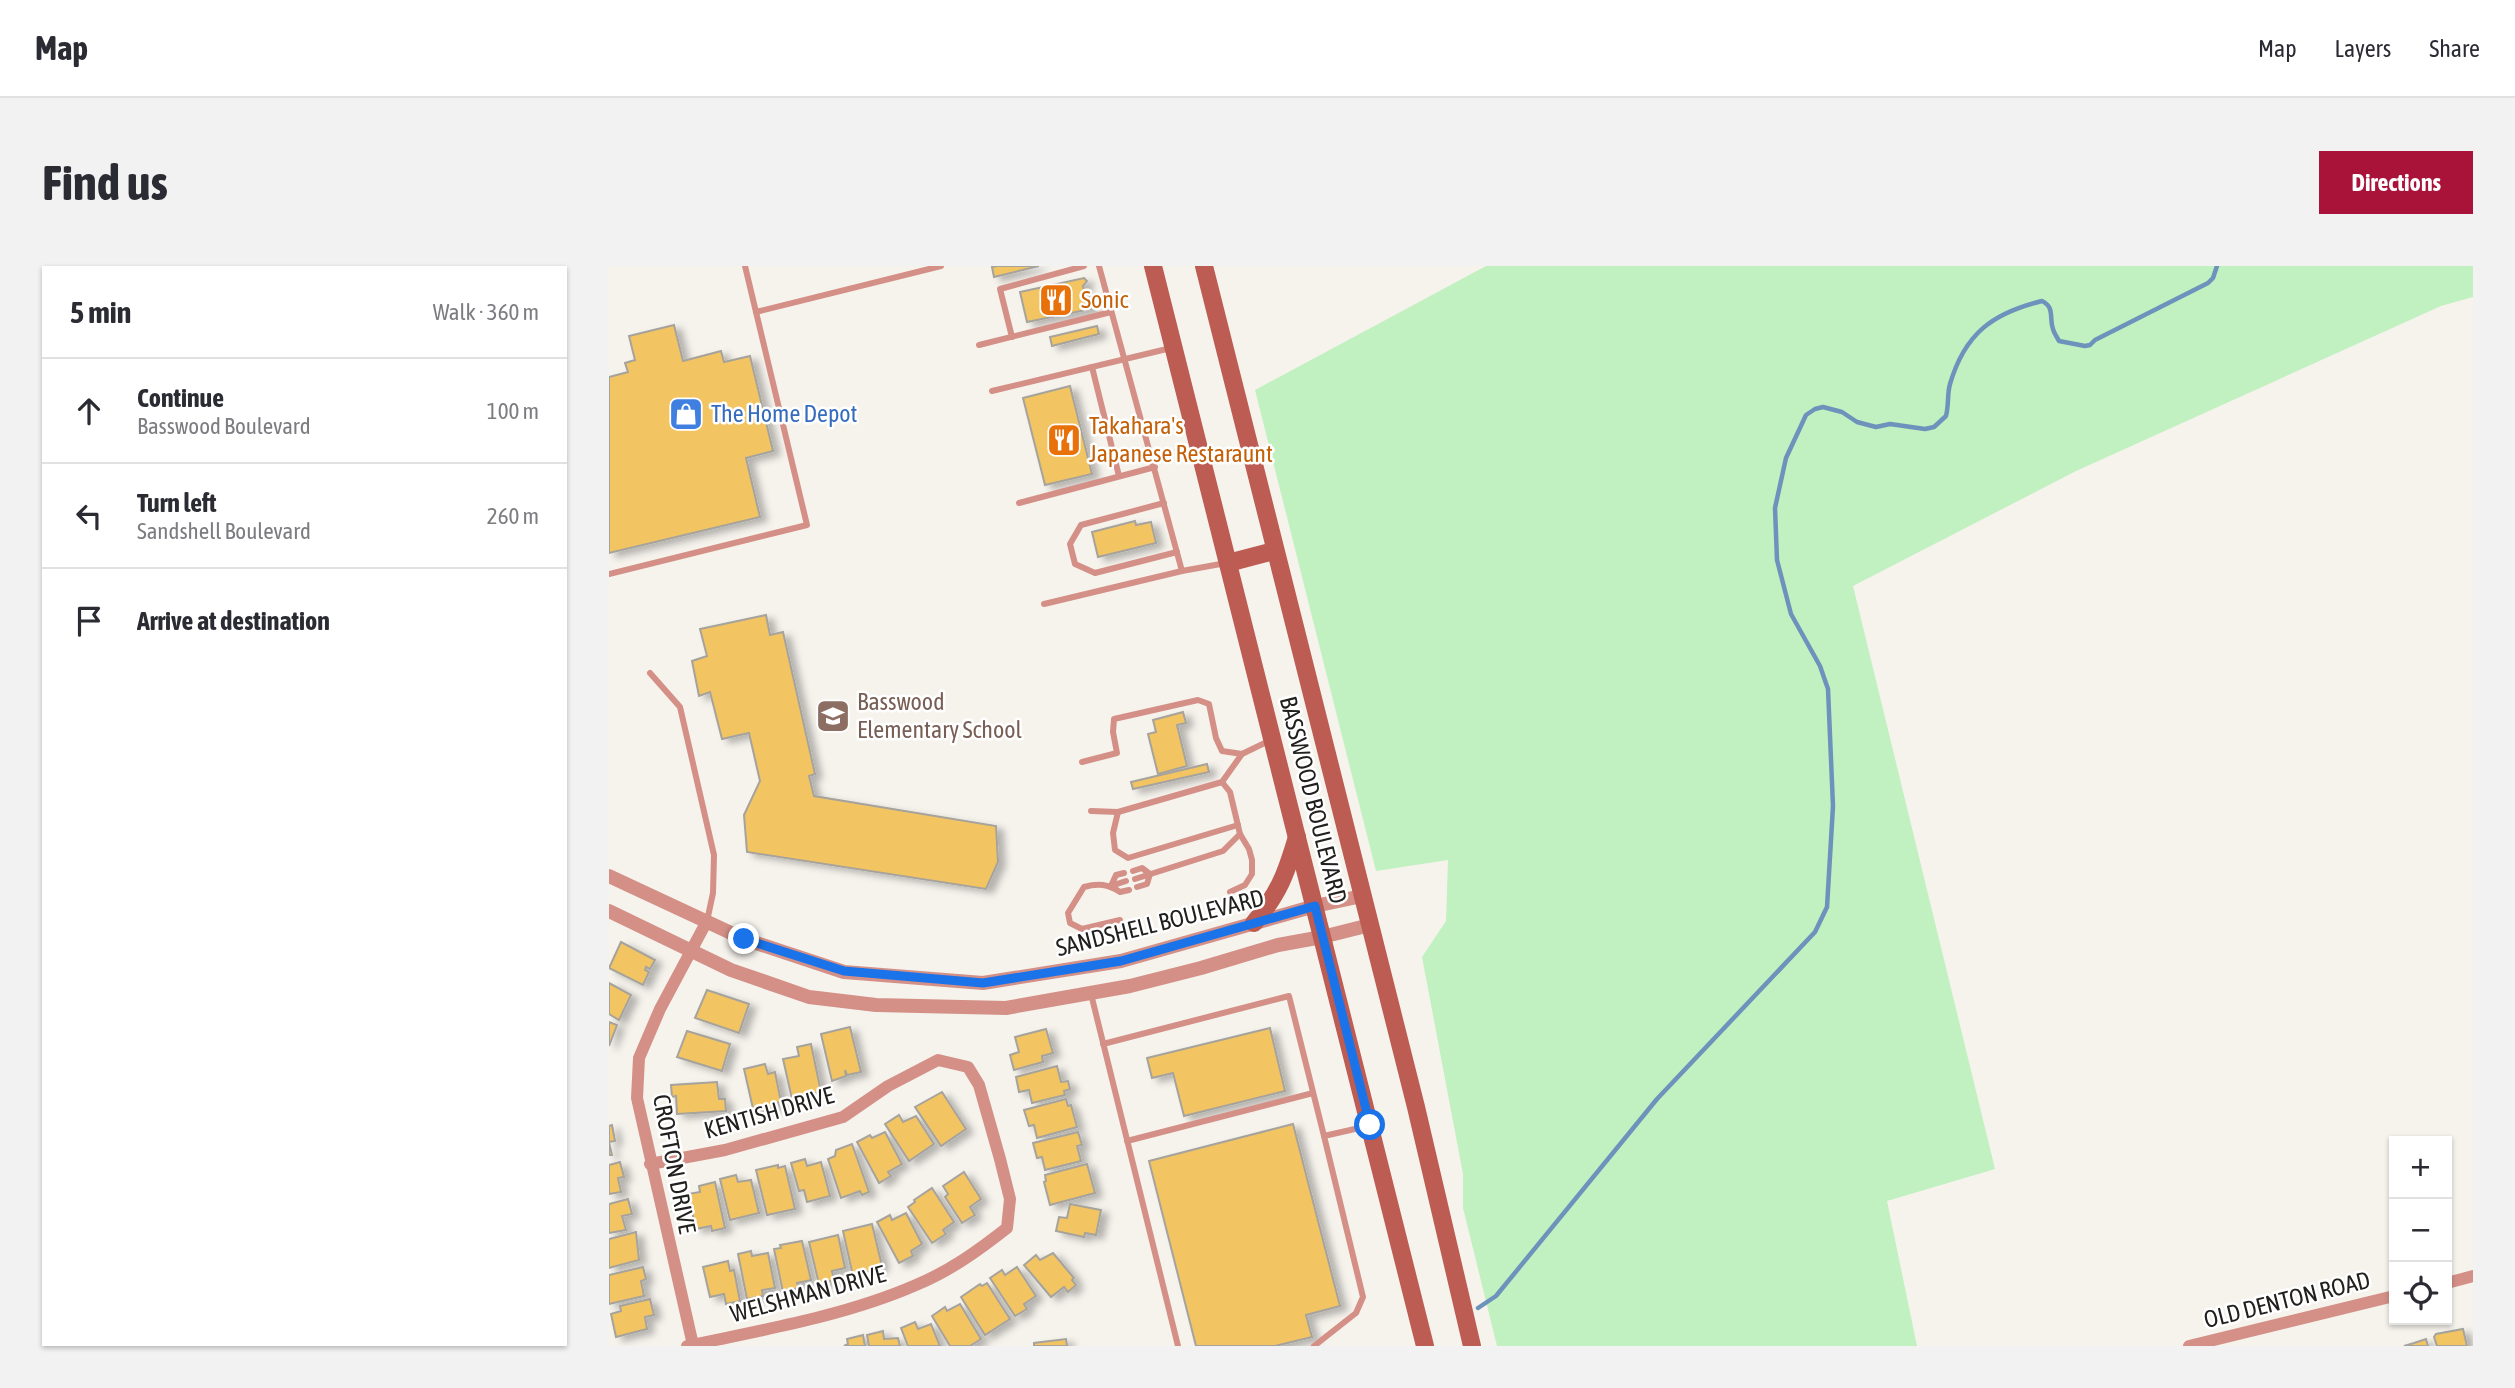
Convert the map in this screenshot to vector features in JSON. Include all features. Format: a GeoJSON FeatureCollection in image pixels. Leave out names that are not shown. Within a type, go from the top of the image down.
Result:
{"type":"FeatureCollection","features":[{"type":"Feature","properties":{"kind":"main road","name":"BASSWOOD BOULEVARD"},"geometry":{"type":"LineString","coordinates":[[1153,266],[1425,1346]]}},
{"type":"Feature","properties":{"kind":"main road","name":"BASSWOOD BOULEVARD"},"geometry":{"type":"LineString","coordinates":[[1204,266],[1370,925],[1472,1346]]}},
{"type":"Feature","properties":{"kind":"main road"},"geometry":{"type":"LineString","coordinates":[[1228,563],[1274,551]]}},
{"type":"Feature","properties":{"kind":"main road"},"geometry":{"type":"LineString","coordinates":[[1255,923],[1274,900],[1286,875],[1297,836]]}},
{"type":"Feature","properties":{"kind":"street","name":"SANDSHELL BOULEVARD"},"geometry":{"type":"LineString","coordinates":[[609,876],[744,939],[844,971],[983,983],[1121,961],[1362,895]]}},
{"type":"Feature","properties":{"kind":"street","name":"SANDSHELL BOULEVARD"},"geometry":{"type":"LineString","coordinates":[[609,911],[731,970],[809,996],[876,1005],[1006,1008],[1091,993],[1201,968],[1278,945],[1370,925]]}},
{"type":"Feature","properties":{"kind":"street","name":"CROFTON DRIVE"},"geometry":{"type":"LineString","coordinates":[[690,1345],[637,1098],[639,1058],[660,1009],[707,921]]}},
{"type":"Feature","properties":{"kind":"street","name":"KENTISH DRIVE"},"geometry":{"type":"LineString","coordinates":[[650,1164],[725,1150],[843,1117],[888,1086],[938,1060],[968,1067],[979,1085],[1010,1199],[1007,1228]]}},
{"type":"Feature","properties":{"kind":"street","name":"WELSHMAN DRIVE"},"geometry":{"type":"LineString","coordinates":[[690,1345],[863,1306],[918,1285],[967,1259],[1007,1228]]}},
{"type":"Feature","properties":{"kind":"street"},"geometry":{"type":"LineString","coordinates":[[2452,1282],[2473,1276]]}},
{"type":"Feature","properties":{"kind":"street","name":"OLD DENTON ROAD"},"geometry":{"type":"LineString","coordinates":[[2189,1346],[2389,1297]]}},
{"type":"Feature","properties":{"kind":"lane"},"geometry":{"type":"LineString","coordinates":[[609,574],[807,525],[745,266]]}},
{"type":"Feature","properties":{"kind":"lane"},"geometry":{"type":"LineString","coordinates":[[757,312],[941,266]]}},
{"type":"Feature","properties":{"kind":"lane"},"geometry":{"type":"LineString","coordinates":[[1012,337],[1000,289],[1084,266]]}},
{"type":"Feature","properties":{"kind":"lane"},"geometry":{"type":"LineString","coordinates":[[1099,266],[1182,571]]}},
{"type":"Feature","properties":{"kind":"lane"},"geometry":{"type":"LineString","coordinates":[[979,345],[1111,312]]}},
{"type":"Feature","properties":{"kind":"lane"},"geometry":{"type":"LineString","coordinates":[[992,391],[1174,348]]}},
{"type":"Feature","properties":{"kind":"lane"},"geometry":{"type":"LineString","coordinates":[[1092,367],[1119,477]]}},
{"type":"Feature","properties":{"kind":"lane"},"geometry":{"type":"LineString","coordinates":[[1019,503],[1155,467]]}},
{"type":"Feature","properties":{"kind":"lane"},"geometry":{"type":"LineString","coordinates":[[1164,503],[1081,525],[1070,544],[1075,565],[1095,573],[1177,552]]}},
{"type":"Feature","properties":{"kind":"lane"},"geometry":{"type":"LineString","coordinates":[[1044,604],[1182,571],[1228,563]]}},
{"type":"Feature","properties":{"kind":"lane"},"geometry":{"type":"LineString","coordinates":[[650,673],[680,707],[714,855],[713,892],[707,921]]}},
{"type":"Feature","properties":{"kind":"lane"},"geometry":{"type":"LineString","coordinates":[[1082,762],[1117,752],[1112,732],[1114,719],[1198,700],[1209,704],[1214,732],[1222,751],[1242,754]]}},
{"type":"Feature","properties":{"kind":"lane"},"geometry":{"type":"LineString","coordinates":[[1091,811],[1118,813],[1222,782],[1242,754],[1272,739]]}},
{"type":"Feature","properties":{"kind":"lane"},"geometry":{"type":"LineString","coordinates":[[1222,782],[1230,792],[1240,834],[1252,860],[1252,874],[1245,885],[1230,892]]}},
{"type":"Feature","properties":{"kind":"lane"},"geometry":{"type":"LineString","coordinates":[[1118,813],[1113,833],[1115,850],[1128,858],[1238,825]]}},
{"type":"Feature","properties":{"kind":"lane"},"geometry":{"type":"LineString","coordinates":[[1135,879],[1223,851],[1240,834]]}},
{"type":"Feature","properties":{"kind":"lane"},"geometry":{"type":"LineString","coordinates":[[1133,871],[1142,868],[1150,874]]}},
{"type":"Feature","properties":{"kind":"lane"},"geometry":{"type":"LineString","coordinates":[[1111,886],[1116,875],[1124,873]]}},
{"type":"Feature","properties":{"kind":"lane"},"geometry":{"type":"LineString","coordinates":[[1137,887],[1147,884],[1150,874]]}},
{"type":"Feature","properties":{"kind":"lane"},"geometry":{"type":"LineString","coordinates":[[1120,920],[1082,929],[1070,923],[1067,913],[1084,887],[1095,884],[1111,886],[1126,881]]}},
{"type":"Feature","properties":{"kind":"lane"},"geometry":{"type":"LineString","coordinates":[[1111,886],[1120,892],[1129,890]]}},
{"type":"Feature","properties":{"kind":"lane"},"geometry":{"type":"LineString","coordinates":[[1091,993],[1178,1346]]}},
{"type":"Feature","properties":{"kind":"lane"},"geometry":{"type":"LineString","coordinates":[[1103,1044],[1289,996],[1363,1297],[1356,1313],[1314,1346]]}},
{"type":"Feature","properties":{"kind":"lane"},"geometry":{"type":"LineString","coordinates":[[1127,1140],[1313,1093]]}},
{"type":"Feature","properties":{"kind":"lane"},"geometry":{"type":"LineString","coordinates":[[1324,1136],[1370,1125]]}},
{"type":"Feature","properties":{"kind":"green space"},"geometry":{"type":"Polygon","coordinates":[[[1486,266],[2473,266],[2473,297],[2441,306],[2076,471],[1853,586],[1995,1169],[1887,1201],[1917,1346],[1497,1346],[1463,1208],[1463,1174],[1422,957],[1446,921],[1448,860],[1376,871],[1255,390],[1486,266]]]}},
{"type":"Feature","properties":{"kind":"building"},"geometry":{"type":"Polygon","coordinates":[[[1039,266],[994,277],[992,267],[1039,266]]]}},
{"type":"Feature","properties":{"kind":"building","name":"Sonic"},"geometry":{"type":"Polygon","coordinates":[[[1084,278],[1087,281],[1083,286],[1086,299],[1090,299],[1092,304],[1091,309],[1027,322],[1020,292],[1084,278]]]}},
{"type":"Feature","properties":{"kind":"building","name":"The Home Depot"},"geometry":{"type":"Polygon","coordinates":[[[674,325],[683,361],[721,351],[724,362],[750,356],[773,451],[746,458],[760,517],[609,553],[609,377],[628,372],[625,363],[635,360],[629,336],[674,325]]]}},
{"type":"Feature","properties":{"kind":"building"},"geometry":{"type":"Polygon","coordinates":[[[1097,326],[1099,334],[1052,346],[1050,337],[1097,326]]]}},
{"type":"Feature","properties":{"kind":"building"},"geometry":{"type":"Polygon","coordinates":[[[1070,386],[1092,474],[1045,485],[1023,398],[1070,386]]]}},
{"type":"Feature","properties":{"kind":"building"},"geometry":{"type":"Polygon","coordinates":[[[1135,521],[1136,525],[1151,522],[1156,543],[1098,557],[1092,532],[1135,521]]]}},
{"type":"Feature","properties":{"kind":"building"},"geometry":{"type":"Polygon","coordinates":[[[766,615],[770,635],[783,632],[815,774],[809,776],[814,796],[996,826],[998,862],[986,889],[747,852],[744,815],[760,781],[749,733],[722,739],[710,692],[699,696],[692,661],[707,656],[700,629],[766,615]]]}},
{"type":"Feature","properties":{"kind":"building"},"geometry":{"type":"Polygon","coordinates":[[[1183,712],[1186,723],[1177,725],[1187,766],[1158,774],[1148,734],[1156,732],[1153,720],[1183,712]]]}},
{"type":"Feature","properties":{"kind":"building"},"geometry":{"type":"Polygon","coordinates":[[[1207,764],[1209,772],[1133,789],[1131,782],[1207,764]]]}},
{"type":"Feature","properties":{"kind":"building"},"geometry":{"type":"Polygon","coordinates":[[[621,942],[655,960],[650,969],[646,967],[645,970],[649,972],[643,985],[609,968],[621,942]]]}},
{"type":"Feature","properties":{"kind":"building"},"geometry":{"type":"Polygon","coordinates":[[[609,983],[631,995],[619,1020],[609,1014],[609,983]]]}},
{"type":"Feature","properties":{"kind":"building"},"geometry":{"type":"Polygon","coordinates":[[[707,990],[749,1004],[739,1033],[695,1018],[707,990]]]}},
{"type":"Feature","properties":{"kind":"building"},"geometry":{"type":"Polygon","coordinates":[[[609,1022],[617,1025],[609,1046],[609,1022]]]}},
{"type":"Feature","properties":{"kind":"building"},"geometry":{"type":"Polygon","coordinates":[[[850,1027],[861,1072],[847,1075],[845,1070],[846,1076],[832,1081],[821,1034],[850,1027]]]}},
{"type":"Feature","properties":{"kind":"building"},"geometry":{"type":"Polygon","coordinates":[[[1270,1028],[1285,1091],[1184,1116],[1173,1073],[1152,1078],[1147,1058],[1270,1028]]]}},
{"type":"Feature","properties":{"kind":"building"},"geometry":{"type":"Polygon","coordinates":[[[1046,1029],[1053,1053],[1042,1056],[1043,1062],[1014,1070],[1010,1055],[1019,1052],[1015,1037],[1046,1029]]]}},
{"type":"Feature","properties":{"kind":"building"},"geometry":{"type":"Polygon","coordinates":[[[687,1031],[730,1044],[722,1071],[677,1057],[687,1031]]]}},
{"type":"Feature","properties":{"kind":"building"},"geometry":{"type":"Polygon","coordinates":[[[811,1044],[821,1092],[792,1099],[783,1059],[799,1056],[797,1047],[811,1044]]]}},
{"type":"Feature","properties":{"kind":"building"},"geometry":{"type":"Polygon","coordinates":[[[765,1064],[768,1074],[775,1072],[781,1102],[773,1104],[773,1108],[754,1113],[744,1069],[765,1064]]]}},
{"type":"Feature","properties":{"kind":"building"},"geometry":{"type":"Polygon","coordinates":[[[1057,1066],[1061,1082],[1068,1081],[1070,1089],[1064,1091],[1065,1095],[1032,1103],[1029,1090],[1019,1092],[1016,1077],[1057,1066]]]}},
{"type":"Feature","properties":{"kind":"building"},"geometry":{"type":"Polygon","coordinates":[[[717,1082],[719,1099],[725,1099],[726,1111],[677,1114],[676,1096],[672,1097],[671,1085],[717,1082]]]}},
{"type":"Feature","properties":{"kind":"building"},"geometry":{"type":"Polygon","coordinates":[[[942,1092],[966,1129],[941,1146],[915,1107],[942,1092]]]}},
{"type":"Feature","properties":{"kind":"building"},"geometry":{"type":"Polygon","coordinates":[[[1066,1099],[1068,1106],[1071,1105],[1077,1127],[1037,1138],[1034,1125],[1029,1126],[1024,1110],[1066,1099]]]}},
{"type":"Feature","properties":{"kind":"building"},"geometry":{"type":"Polygon","coordinates":[[[899,1115],[903,1122],[916,1116],[934,1144],[909,1161],[885,1124],[899,1115]]]}},
{"type":"Feature","properties":{"kind":"building"},"geometry":{"type":"Polygon","coordinates":[[[1293,1124],[1340,1306],[1306,1315],[1312,1337],[1275,1346],[1196,1346],[1149,1161],[1293,1124]]]}},
{"type":"Feature","properties":{"kind":"building"},"geometry":{"type":"Polygon","coordinates":[[[612,1125],[615,1141],[609,1142],[609,1126],[612,1125]]]}},
{"type":"Feature","properties":{"kind":"building"},"geometry":{"type":"Polygon","coordinates":[[[885,1132],[902,1164],[888,1172],[891,1176],[879,1183],[857,1142],[870,1135],[872,1138],[885,1132]]]}},
{"type":"Feature","properties":{"kind":"building"},"geometry":{"type":"Polygon","coordinates":[[[1078,1132],[1082,1145],[1077,1146],[1081,1161],[1045,1170],[1042,1157],[1037,1158],[1033,1143],[1078,1132]]]}},
{"type":"Feature","properties":{"kind":"building"},"geometry":{"type":"Polygon","coordinates":[[[852,1144],[869,1192],[862,1195],[860,1191],[841,1198],[828,1159],[835,1156],[836,1150],[852,1144]]]}},
{"type":"Feature","properties":{"kind":"building"},"geometry":{"type":"Polygon","coordinates":[[[805,1159],[807,1166],[821,1162],[830,1196],[807,1202],[804,1190],[799,1191],[791,1163],[805,1159]]]}},
{"type":"Feature","properties":{"kind":"building"},"geometry":{"type":"Polygon","coordinates":[[[620,1162],[624,1177],[618,1178],[621,1192],[609,1194],[609,1165],[620,1162]]]}},
{"type":"Feature","properties":{"kind":"building"},"geometry":{"type":"Polygon","coordinates":[[[1087,1164],[1095,1193],[1050,1205],[1044,1182],[1045,1175],[1087,1164]]]}},
{"type":"Feature","properties":{"kind":"building"},"geometry":{"type":"Polygon","coordinates":[[[778,1165],[778,1168],[785,1166],[795,1209],[767,1215],[756,1170],[778,1165]]]}},
{"type":"Feature","properties":{"kind":"building"},"geometry":{"type":"Polygon","coordinates":[[[964,1172],[981,1199],[970,1207],[975,1215],[962,1223],[945,1197],[948,1194],[943,1186],[964,1172]]]}},
{"type":"Feature","properties":{"kind":"building"},"geometry":{"type":"Polygon","coordinates":[[[736,1175],[738,1182],[751,1180],[759,1213],[730,1220],[720,1179],[736,1175]]]}},
{"type":"Feature","properties":{"kind":"building"},"geometry":{"type":"Polygon","coordinates":[[[715,1182],[725,1228],[712,1231],[711,1226],[696,1229],[688,1194],[700,1192],[699,1186],[715,1182]]]}},
{"type":"Feature","properties":{"kind":"building"},"geometry":{"type":"Polygon","coordinates":[[[932,1188],[954,1222],[943,1230],[946,1234],[932,1243],[908,1207],[932,1188]]]}},
{"type":"Feature","properties":{"kind":"building"},"geometry":{"type":"Polygon","coordinates":[[[628,1199],[632,1214],[622,1216],[626,1230],[609,1233],[609,1204],[628,1199]]]}},
{"type":"Feature","properties":{"kind":"building"},"geometry":{"type":"Polygon","coordinates":[[[1070,1204],[1101,1210],[1096,1235],[1085,1233],[1084,1237],[1056,1231],[1059,1217],[1067,1218],[1070,1204]]]}},
{"type":"Feature","properties":{"kind":"building"},"geometry":{"type":"Polygon","coordinates":[[[906,1213],[922,1244],[911,1251],[913,1256],[899,1263],[877,1222],[890,1215],[892,1220],[906,1213]]]}},
{"type":"Feature","properties":{"kind":"building"},"geometry":{"type":"Polygon","coordinates":[[[872,1224],[882,1266],[853,1276],[843,1231],[872,1224]]]}},
{"type":"Feature","properties":{"kind":"building"},"geometry":{"type":"Polygon","coordinates":[[[636,1232],[639,1260],[609,1268],[609,1239],[636,1232]]]}},
{"type":"Feature","properties":{"kind":"building"},"geometry":{"type":"Polygon","coordinates":[[[838,1235],[845,1268],[832,1271],[834,1280],[819,1284],[809,1242],[838,1235]]]}},
{"type":"Feature","properties":{"kind":"building"},"geometry":{"type":"Polygon","coordinates":[[[802,1241],[811,1280],[797,1283],[799,1288],[783,1292],[774,1249],[781,1248],[780,1245],[802,1241]]]}},
{"type":"Feature","properties":{"kind":"building"},"geometry":{"type":"Polygon","coordinates":[[[751,1251],[752,1256],[768,1253],[775,1288],[762,1290],[763,1296],[747,1299],[738,1254],[751,1251]]]}},
{"type":"Feature","properties":{"kind":"building"},"geometry":{"type":"Polygon","coordinates":[[[1053,1253],[1074,1278],[1072,1280],[1076,1285],[1068,1292],[1064,1287],[1051,1297],[1024,1265],[1036,1255],[1040,1260],[1053,1253]]]}},
{"type":"Feature","properties":{"kind":"building"},"geometry":{"type":"Polygon","coordinates":[[[728,1261],[730,1271],[734,1270],[740,1301],[726,1304],[724,1294],[710,1297],[703,1267],[728,1261]]]}},
{"type":"Feature","properties":{"kind":"building"},"geometry":{"type":"Polygon","coordinates":[[[643,1267],[646,1279],[641,1281],[644,1296],[609,1304],[609,1275],[643,1267]]]}},
{"type":"Feature","properties":{"kind":"building"},"geometry":{"type":"Polygon","coordinates":[[[1017,1267],[1036,1296],[1024,1304],[1027,1309],[1015,1316],[990,1278],[1002,1270],[1005,1275],[1017,1267]]]}},
{"type":"Feature","properties":{"kind":"building"},"geometry":{"type":"Polygon","coordinates":[[[987,1283],[1010,1319],[985,1335],[961,1297],[980,1284],[982,1286],[987,1283]]]}},
{"type":"Feature","properties":{"kind":"building"},"geometry":{"type":"Polygon","coordinates":[[[650,1299],[654,1315],[645,1317],[647,1329],[616,1337],[611,1314],[621,1311],[620,1306],[650,1299]]]}},
{"type":"Feature","properties":{"kind":"building"},"geometry":{"type":"Polygon","coordinates":[[[960,1304],[981,1339],[970,1346],[950,1346],[932,1316],[945,1307],[947,1311],[960,1304]]]}},
{"type":"Feature","properties":{"kind":"building"},"geometry":{"type":"Polygon","coordinates":[[[915,1322],[918,1329],[931,1324],[940,1346],[908,1346],[901,1328],[915,1322]]]}},
{"type":"Feature","properties":{"kind":"building"},"geometry":{"type":"Polygon","coordinates":[[[2463,1329],[2467,1346],[2437,1346],[2434,1337],[2436,1334],[2463,1329]]]}},
{"type":"Feature","properties":{"kind":"building"},"geometry":{"type":"Polygon","coordinates":[[[883,1331],[884,1339],[898,1338],[900,1346],[869,1346],[867,1335],[883,1331]]]}},
{"type":"Feature","properties":{"kind":"building"},"geometry":{"type":"Polygon","coordinates":[[[863,1335],[865,1346],[844,1346],[848,1344],[847,1339],[863,1335]]]}},
{"type":"Feature","properties":{"kind":"building"},"geometry":{"type":"Polygon","coordinates":[[[1066,1339],[1067,1346],[1034,1346],[1034,1343],[1066,1339]]]}},
{"type":"Feature","properties":{"kind":"building"},"geometry":{"type":"Polygon","coordinates":[[[2426,1339],[2428,1346],[2404,1346],[2414,1343],[2426,1339]]]}},
{"type":"Feature","properties":{"kind":"waterway"},"geometry":{"type":"LineString","coordinates":[[1478,1308],[1496,1296],[1657,1099],[1815,932],[1827,907],[1833,806],[1828,689],[1820,666],[1791,614],[1777,560],[1775,508],[1786,458],[1806,415],[1823,407],[1876,427],[1890,424],[1925,429],[1934,427],[1946,416],[1950,384],[1964,351],[1973,338],[1995,319],[2042,301],[2049,306],[2053,329],[2059,341],[2090,345],[2095,340],[2208,283],[2217,266]]}},
{"type":"Feature","properties":{"kind":"place","name":"Sonic"},"geometry":{"type":"Point","coordinates":[1056,300]}},
{"type":"Feature","properties":{"kind":"place","name":"The Home Depot"},"geometry":{"type":"Point","coordinates":[686,414]}},
{"type":"Feature","properties":{"kind":"place","name":"Takahara's Japanese Restaraunt"},"geometry":{"type":"Point","coordinates":[1064,440]}},
{"type":"Feature","properties":{"kind":"place","name":"Basswood Elementary School"},"geometry":{"type":"Point","coordinates":[833,716]}},
{"type":"Feature","properties":{"kind":"route"},"geometry":{"type":"LineString","coordinates":[[744,939],[844,971],[983,983],[1121,961],[1315,906],[1370,1125]]}}]}
